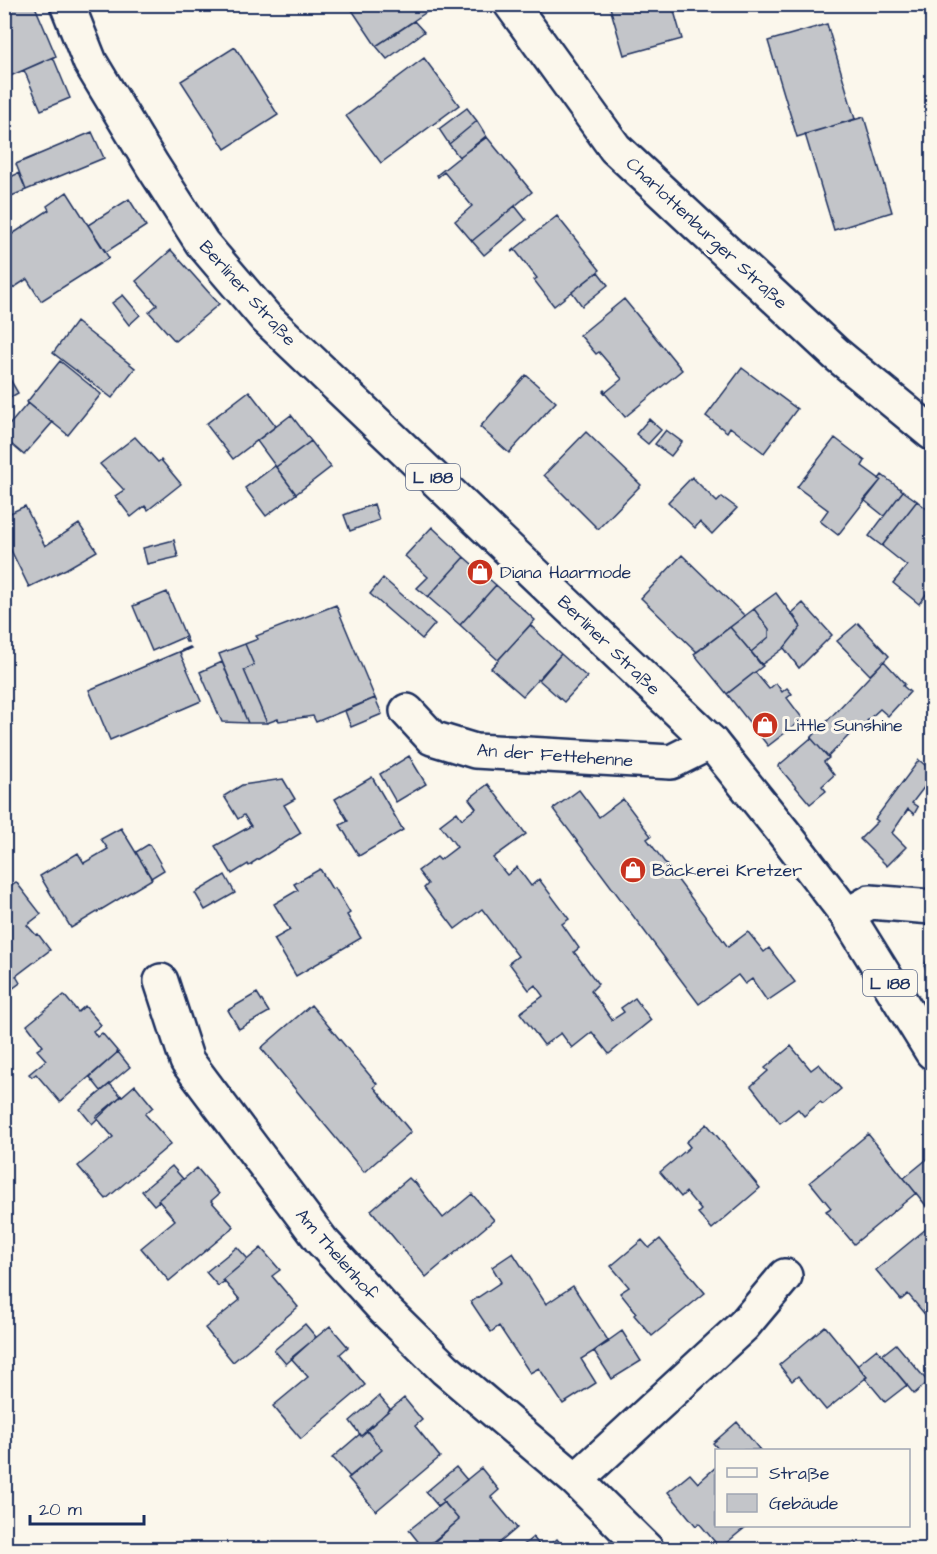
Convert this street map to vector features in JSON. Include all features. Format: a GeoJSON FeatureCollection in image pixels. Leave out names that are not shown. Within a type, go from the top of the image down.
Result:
{"type":"FeatureCollection","features":[{"type":"Feature","properties":{"kind":"street","name":"Berliner Straße"},"geometry":{"type":"LineString","coordinates":[[67,4],[90,62],[202,243],[266,318],[711,742],[847,915],[933,1052]]}},
{"type":"Feature","properties":{"kind":"street","name":"Charlottenburger Straße"},"geometry":{"type":"LineString","coordinates":[[511,4],[615,147],[836,354],[933,433]]}},
{"type":"Feature","properties":{"kind":"street","name":"An der Fettehenne"},"geometry":{"type":"LineString","coordinates":[[407,711],[432,738],[476,751],[671,762],[711,742]]}},
{"type":"Feature","properties":{"kind":"street"},"geometry":{"type":"LineString","coordinates":[[847,915],[870,902],[933,907]]}},
{"type":"Feature","properties":{"kind":"street","name":"Am Thelenhof"},"geometry":{"type":"LineString","coordinates":[[161,981],[187,1061],[321,1240],[383,1308],[445,1369],[576,1480],[647,1550]]}},
{"type":"Feature","properties":{"kind":"street"},"geometry":{"type":"LineString","coordinates":[[576,1480],[744,1325],[785,1276]]}},
{"type":"Feature","properties":{"kind":"building"},"geometry":{"type":"Polygon","coordinates":[[[4,4],[34,4],[56,56],[8,77],[4,69],[4,4]]]}},
{"type":"Feature","properties":{"kind":"building"},"geometry":{"type":"Polygon","coordinates":[[[348,4],[436,4],[437,5],[376,46],[348,4]]]}},
{"type":"Feature","properties":{"kind":"building"},"geometry":{"type":"Polygon","coordinates":[[[609,4],[672,4],[682,39],[624,55],[609,4]]]}},
{"type":"Feature","properties":{"kind":"building"},"geometry":{"type":"Polygon","coordinates":[[[414,21],[424,32],[387,59],[376,46],[414,21]]]}},
{"type":"Feature","properties":{"kind":"building"},"geometry":{"type":"Polygon","coordinates":[[[827,24],[855,119],[797,137],[768,41],[827,24]]]}},
{"type":"Feature","properties":{"kind":"building"},"geometry":{"type":"Polygon","coordinates":[[[235,47],[278,115],[225,149],[181,81],[235,47]]]}},
{"type":"Feature","properties":{"kind":"building"},"geometry":{"type":"Polygon","coordinates":[[[53,57],[70,98],[41,110],[24,70],[53,57]]]}},
{"type":"Feature","properties":{"kind":"building"},"geometry":{"type":"Polygon","coordinates":[[[424,58],[459,105],[381,163],[346,116],[424,58]]]}},
{"type":"Feature","properties":{"kind":"building"},"geometry":{"type":"Polygon","coordinates":[[[467,108],[477,121],[449,144],[439,129],[467,108]]]}},
{"type":"Feature","properties":{"kind":"building"},"geometry":{"type":"Polygon","coordinates":[[[864,117],[892,212],[834,230],[805,134],[864,117]]]}},
{"type":"Feature","properties":{"kind":"building"},"geometry":{"type":"Polygon","coordinates":[[[477,121],[487,137],[459,157],[449,144],[477,121]]]}},
{"type":"Feature","properties":{"kind":"building"},"geometry":{"type":"Polygon","coordinates":[[[92,132],[104,158],[26,190],[16,164],[92,132]]]}},
{"type":"Feature","properties":{"kind":"building"},"geometry":{"type":"Polygon","coordinates":[[[486,136],[532,192],[472,241],[455,221],[472,206],[444,172],[438,177],[437,175],[486,136]]]}},
{"type":"Feature","properties":{"kind":"building"},"geometry":{"type":"Polygon","coordinates":[[[19,173],[26,190],[9,197],[4,180],[19,173]]]}},
{"type":"Feature","properties":{"kind":"building"},"geometry":{"type":"Polygon","coordinates":[[[67,192],[109,258],[41,301],[27,279],[4,294],[4,240],[6,239],[4,233],[8,237],[49,210],[47,206],[67,192]]]}},
{"type":"Feature","properties":{"kind":"building"},"geometry":{"type":"Polygon","coordinates":[[[129,199],[146,226],[106,252],[88,225],[129,199]]]}},
{"type":"Feature","properties":{"kind":"building"},"geometry":{"type":"Polygon","coordinates":[[[515,206],[526,220],[484,255],[472,241],[515,206]]]}},
{"type":"Feature","properties":{"kind":"building"},"geometry":{"type":"Polygon","coordinates":[[[557,216],[600,270],[554,306],[534,280],[537,278],[515,250],[511,252],[557,216]]]}},
{"type":"Feature","properties":{"kind":"building"},"geometry":{"type":"Polygon","coordinates":[[[171,250],[219,304],[175,341],[149,312],[157,305],[136,281],[171,250]]]}},
{"type":"Feature","properties":{"kind":"building"},"geometry":{"type":"Polygon","coordinates":[[[598,272],[608,285],[582,306],[572,292],[598,272]]]}},
{"type":"Feature","properties":{"kind":"building"},"geometry":{"type":"Polygon","coordinates":[[[123,295],[140,315],[129,325],[112,303],[123,295]]]}},
{"type":"Feature","properties":{"kind":"building"},"geometry":{"type":"Polygon","coordinates":[[[624,299],[682,370],[625,417],[603,391],[606,392],[622,379],[599,352],[596,354],[580,335],[624,299]]]}},
{"type":"Feature","properties":{"kind":"building"},"geometry":{"type":"Polygon","coordinates":[[[76,322],[135,368],[112,398],[53,353],[76,322]]]}},
{"type":"Feature","properties":{"kind":"building"},"geometry":{"type":"Polygon","coordinates":[[[60,361],[101,394],[68,435],[27,402],[60,361]]]}},
{"type":"Feature","properties":{"kind":"building"},"geometry":{"type":"Polygon","coordinates":[[[742,368],[797,409],[764,453],[730,427],[727,432],[706,416],[742,368]]]}},
{"type":"Feature","properties":{"kind":"building"},"geometry":{"type":"Polygon","coordinates":[[[4,369],[18,393],[4,401],[4,369]]]}},
{"type":"Feature","properties":{"kind":"building"},"geometry":{"type":"Polygon","coordinates":[[[526,375],[556,402],[509,453],[480,427],[526,375]]]}},
{"type":"Feature","properties":{"kind":"building"},"geometry":{"type":"Polygon","coordinates":[[[249,391],[276,426],[233,459],[206,424],[249,391]]]}},
{"type":"Feature","properties":{"kind":"building"},"geometry":{"type":"Polygon","coordinates":[[[28,403],[52,423],[24,455],[4,438],[4,431],[28,403]]]}},
{"type":"Feature","properties":{"kind":"building"},"geometry":{"type":"Polygon","coordinates":[[[291,415],[311,441],[276,467],[257,441],[291,415]]]}},
{"type":"Feature","properties":{"kind":"building"},"geometry":{"type":"Polygon","coordinates":[[[649,419],[661,430],[648,444],[636,434],[649,419]]]}},
{"type":"Feature","properties":{"kind":"building"},"geometry":{"type":"Polygon","coordinates":[[[666,430],[682,442],[671,456],[655,444],[666,430]]]}},
{"type":"Feature","properties":{"kind":"building"},"geometry":{"type":"Polygon","coordinates":[[[586,432],[641,485],[598,529],[544,475],[586,432]]]}},
{"type":"Feature","properties":{"kind":"building"},"geometry":{"type":"Polygon","coordinates":[[[135,437],[158,462],[161,460],[181,484],[148,510],[145,506],[131,517],[115,496],[124,490],[100,464],[135,437]]]}},
{"type":"Feature","properties":{"kind":"building"},"geometry":{"type":"Polygon","coordinates":[[[835,438],[865,461],[862,466],[881,480],[838,535],[820,521],[828,510],[797,487],[835,438]]]}},
{"type":"Feature","properties":{"kind":"building"},"geometry":{"type":"Polygon","coordinates":[[[311,441],[331,467],[296,494],[276,467],[311,441]]]}},
{"type":"Feature","properties":{"kind":"building"},"geometry":{"type":"Polygon","coordinates":[[[275,466],[296,494],[266,516],[245,488],[275,466]]]}},
{"type":"Feature","properties":{"kind":"building"},"geometry":{"type":"Polygon","coordinates":[[[882,475],[903,491],[884,516],[864,500],[881,480],[879,479],[882,475]]]}},
{"type":"Feature","properties":{"kind":"building"},"geometry":{"type":"Polygon","coordinates":[[[692,477],[717,502],[722,497],[737,508],[712,534],[700,522],[695,528],[668,502],[692,477]]]}},
{"type":"Feature","properties":{"kind":"building"},"geometry":{"type":"Polygon","coordinates":[[[903,491],[917,501],[882,546],[869,536],[903,491]]]}},
{"type":"Feature","properties":{"kind":"building"},"geometry":{"type":"Polygon","coordinates":[[[917,501],[932,513],[932,586],[919,604],[893,583],[907,566],[882,546],[917,501]]]}},
{"type":"Feature","properties":{"kind":"building"},"geometry":{"type":"Polygon","coordinates":[[[374,504],[379,520],[350,531],[344,515],[374,504]]]}},
{"type":"Feature","properties":{"kind":"building"},"geometry":{"type":"Polygon","coordinates":[[[25,506],[45,546],[79,524],[97,551],[29,587],[4,536],[4,516],[25,506]]]}},
{"type":"Feature","properties":{"kind":"building"},"geometry":{"type":"Polygon","coordinates":[[[432,527],[464,557],[428,597],[417,588],[428,577],[405,556],[432,527]]]}},
{"type":"Feature","properties":{"kind":"building"},"geometry":{"type":"Polygon","coordinates":[[[174,540],[178,557],[147,564],[143,548],[174,540]]]}},
{"type":"Feature","properties":{"kind":"building"},"geometry":{"type":"Polygon","coordinates":[[[682,555],[745,616],[697,652],[641,598],[682,555]]]}},
{"type":"Feature","properties":{"kind":"building"},"geometry":{"type":"Polygon","coordinates":[[[464,557],[496,585],[460,625],[428,597],[464,557]]]}},
{"type":"Feature","properties":{"kind":"building"},"geometry":{"type":"Polygon","coordinates":[[[383,578],[435,624],[422,639],[370,594],[383,578]]]}},
{"type":"Feature","properties":{"kind":"building"},"geometry":{"type":"Polygon","coordinates":[[[496,585],[535,620],[498,660],[460,625],[496,585]]]}},
{"type":"Feature","properties":{"kind":"building"},"geometry":{"type":"Polygon","coordinates":[[[167,592],[188,642],[184,637],[152,651],[133,606],[167,592]]]}},
{"type":"Feature","properties":{"kind":"building"},"geometry":{"type":"Polygon","coordinates":[[[776,593],[801,627],[784,648],[761,665],[751,652],[769,637],[769,629],[754,609],[776,593]]]}},
{"type":"Feature","properties":{"kind":"building"},"geometry":{"type":"Polygon","coordinates":[[[803,603],[832,635],[799,668],[784,648],[801,627],[792,613],[803,603]]]}},
{"type":"Feature","properties":{"kind":"building"},"geometry":{"type":"Polygon","coordinates":[[[336,605],[375,698],[316,722],[313,716],[279,721],[278,719],[267,723],[244,670],[254,665],[245,644],[258,639],[256,636],[336,605]]]}},
{"type":"Feature","properties":{"kind":"building"},"geometry":{"type":"Polygon","coordinates":[[[754,609],[769,629],[769,637],[751,652],[730,627],[754,609]]]}},
{"type":"Feature","properties":{"kind":"building"},"geometry":{"type":"Polygon","coordinates":[[[858,623],[889,656],[870,675],[837,641],[858,623]]]}},
{"type":"Feature","properties":{"kind":"building"},"geometry":{"type":"Polygon","coordinates":[[[530,625],[561,654],[523,696],[491,668],[530,625]]]}},
{"type":"Feature","properties":{"kind":"building"},"geometry":{"type":"Polygon","coordinates":[[[730,627],[763,666],[727,694],[694,654],[730,627]]]}},
{"type":"Feature","properties":{"kind":"building"},"geometry":{"type":"Polygon","coordinates":[[[245,644],[254,665],[244,670],[267,723],[248,723],[219,654],[245,644]]]}},
{"type":"Feature","properties":{"kind":"building"},"geometry":{"type":"Polygon","coordinates":[[[190,647],[180,653],[201,701],[110,740],[89,690],[190,647]]]}},
{"type":"Feature","properties":{"kind":"building"},"geometry":{"type":"Polygon","coordinates":[[[561,654],[587,677],[564,702],[539,680],[561,654]]]}},
{"type":"Feature","properties":{"kind":"building"},"geometry":{"type":"Polygon","coordinates":[[[884,661],[910,692],[888,716],[880,709],[867,721],[870,723],[860,732],[856,728],[828,757],[811,738],[884,661]]]}},
{"type":"Feature","properties":{"kind":"building"},"geometry":{"type":"Polygon","coordinates":[[[222,662],[248,723],[222,722],[200,672],[222,662]]]}},
{"type":"Feature","properties":{"kind":"building"},"geometry":{"type":"Polygon","coordinates":[[[755,672],[769,689],[776,683],[782,692],[787,688],[792,694],[787,698],[803,719],[768,746],[727,694],[755,672]]]}},
{"type":"Feature","properties":{"kind":"building"},"geometry":{"type":"Polygon","coordinates":[[[375,698],[382,714],[351,727],[345,711],[375,698]]]}},
{"type":"Feature","properties":{"kind":"building"},"geometry":{"type":"Polygon","coordinates":[[[811,738],[829,758],[824,762],[834,775],[822,786],[826,791],[810,804],[778,766],[811,738]]]}},
{"type":"Feature","properties":{"kind":"building"},"geometry":{"type":"Polygon","coordinates":[[[409,756],[426,784],[396,802],[380,774],[409,756]]]}},
{"type":"Feature","properties":{"kind":"building"},"geometry":{"type":"Polygon","coordinates":[[[919,760],[932,771],[932,777],[912,803],[918,807],[914,814],[908,809],[892,833],[906,847],[887,866],[860,839],[878,821],[875,819],[919,760]]]}},
{"type":"Feature","properties":{"kind":"building"},"geometry":{"type":"Polygon","coordinates":[[[372,777],[403,830],[359,856],[340,825],[348,821],[335,799],[372,777]]]}},
{"type":"Feature","properties":{"kind":"building"},"geometry":{"type":"Polygon","coordinates":[[[283,779],[295,799],[284,805],[301,833],[249,866],[248,864],[232,874],[215,846],[251,826],[244,815],[238,819],[224,796],[242,785],[283,779]]]}},
{"type":"Feature","properties":{"kind":"building"},"geometry":{"type":"Polygon","coordinates":[[[488,784],[526,834],[493,858],[507,875],[517,867],[531,886],[539,879],[569,919],[562,924],[579,948],[574,952],[598,984],[591,991],[612,1020],[624,1012],[621,1008],[635,998],[651,1020],[609,1054],[592,1032],[572,1048],[561,1033],[544,1045],[520,1013],[543,996],[535,985],[529,990],[509,963],[518,956],[482,909],[455,929],[424,888],[428,884],[418,871],[437,857],[440,860],[457,847],[440,825],[457,812],[462,819],[476,808],[469,799],[488,784]]]}},
{"type":"Feature","properties":{"kind":"building"},"geometry":{"type":"Polygon","coordinates":[[[579,790],[599,817],[623,799],[651,836],[647,839],[728,947],[748,932],[764,952],[769,948],[795,982],[767,1001],[752,979],[745,984],[738,975],[699,1004],[553,809],[579,790]]]}},
{"type":"Feature","properties":{"kind":"building"},"geometry":{"type":"Polygon","coordinates":[[[121,828],[152,879],[71,928],[40,876],[78,853],[84,863],[108,849],[101,839],[121,828]]]}},
{"type":"Feature","properties":{"kind":"building"},"geometry":{"type":"Polygon","coordinates":[[[149,844],[164,870],[151,878],[136,852],[149,844]]]}},
{"type":"Feature","properties":{"kind":"building"},"geometry":{"type":"Polygon","coordinates":[[[320,869],[350,913],[347,915],[361,938],[296,976],[274,939],[290,930],[274,904],[298,890],[294,884],[320,869]]]}},
{"type":"Feature","properties":{"kind":"building"},"geometry":{"type":"Polygon","coordinates":[[[225,875],[235,893],[205,910],[195,893],[225,875]]]}},
{"type":"Feature","properties":{"kind":"building"},"geometry":{"type":"Polygon","coordinates":[[[16,882],[41,914],[27,925],[36,935],[38,934],[50,950],[16,976],[20,983],[4,995],[4,906],[9,903],[4,897],[4,890],[16,882]]]}},
{"type":"Feature","properties":{"kind":"building"},"geometry":{"type":"Polygon","coordinates":[[[932,951],[932,979],[924,966],[932,951]]]}},
{"type":"Feature","properties":{"kind":"building"},"geometry":{"type":"Polygon","coordinates":[[[257,993],[269,1012],[239,1029],[228,1010],[257,993]]]}},
{"type":"Feature","properties":{"kind":"building"},"geometry":{"type":"Polygon","coordinates":[[[64,995],[78,1012],[85,1006],[101,1025],[93,1031],[97,1037],[102,1033],[118,1052],[60,1102],[36,1074],[32,1077],[29,1074],[46,1060],[37,1050],[43,1046],[27,1025],[64,995]]]}},
{"type":"Feature","properties":{"kind":"building"},"geometry":{"type":"Polygon","coordinates":[[[311,1005],[377,1084],[374,1087],[411,1132],[364,1172],[261,1048],[311,1005]]]}},
{"type":"Feature","properties":{"kind":"building"},"geometry":{"type":"Polygon","coordinates":[[[791,1046],[811,1070],[819,1064],[841,1089],[823,1104],[820,1102],[804,1116],[798,1109],[780,1123],[751,1086],[768,1071],[765,1068],[791,1046]]]}},
{"type":"Feature","properties":{"kind":"building"},"geometry":{"type":"Polygon","coordinates":[[[118,1052],[130,1067],[101,1091],[90,1077],[118,1052]]]}},
{"type":"Feature","properties":{"kind":"building"},"geometry":{"type":"Polygon","coordinates":[[[110,1084],[121,1096],[92,1124],[80,1109],[110,1084]]]}},
{"type":"Feature","properties":{"kind":"building"},"geometry":{"type":"Polygon","coordinates":[[[135,1085],[153,1107],[145,1114],[171,1144],[106,1199],[78,1166],[113,1137],[96,1117],[135,1085]]]}},
{"type":"Feature","properties":{"kind":"building"},"geometry":{"type":"Polygon","coordinates":[[[707,1124],[760,1188],[712,1229],[698,1213],[701,1210],[686,1192],[681,1197],[660,1172],[690,1147],[686,1142],[707,1124]]]}},
{"type":"Feature","properties":{"kind":"building"},"geometry":{"type":"Polygon","coordinates":[[[868,1134],[916,1193],[854,1244],[826,1211],[831,1208],[810,1182],[868,1134]]]}},
{"type":"Feature","properties":{"kind":"building"},"geometry":{"type":"Polygon","coordinates":[[[932,1157],[932,1213],[904,1178],[932,1157]]]}},
{"type":"Feature","properties":{"kind":"building"},"geometry":{"type":"Polygon","coordinates":[[[172,1166],[183,1179],[154,1205],[142,1191],[172,1166]]]}},
{"type":"Feature","properties":{"kind":"building"},"geometry":{"type":"Polygon","coordinates":[[[197,1168],[219,1194],[211,1201],[234,1227],[169,1281],[141,1248],[175,1220],[158,1200],[197,1168]]]}},
{"type":"Feature","properties":{"kind":"building"},"geometry":{"type":"Polygon","coordinates":[[[409,1178],[414,1181],[443,1218],[472,1194],[494,1220],[426,1277],[371,1210],[409,1178]]]}},
{"type":"Feature","properties":{"kind":"building"},"geometry":{"type":"Polygon","coordinates":[[[932,1224],[932,1323],[908,1294],[901,1300],[876,1270],[932,1224]]]}},
{"type":"Feature","properties":{"kind":"building"},"geometry":{"type":"Polygon","coordinates":[[[660,1239],[705,1293],[652,1336],[634,1315],[636,1313],[620,1293],[629,1287],[611,1266],[642,1240],[649,1248],[660,1239]]]}},
{"type":"Feature","properties":{"kind":"building"},"geometry":{"type":"Polygon","coordinates":[[[237,1247],[248,1259],[218,1286],[206,1272],[237,1247]]]}},
{"type":"Feature","properties":{"kind":"building"},"geometry":{"type":"Polygon","coordinates":[[[261,1248],[280,1270],[272,1276],[298,1307],[233,1362],[205,1328],[240,1300],[223,1280],[261,1248]]]}},
{"type":"Feature","properties":{"kind":"building"},"geometry":{"type":"Polygon","coordinates":[[[513,1253],[546,1304],[573,1286],[609,1342],[581,1359],[596,1383],[563,1404],[539,1368],[530,1373],[499,1326],[491,1332],[471,1302],[501,1282],[492,1267],[513,1253]]]}},
{"type":"Feature","properties":{"kind":"building"},"geometry":{"type":"Polygon","coordinates":[[[305,1324],[316,1337],[286,1364],[274,1350],[305,1324]]]}},
{"type":"Feature","properties":{"kind":"building"},"geometry":{"type":"Polygon","coordinates":[[[330,1326],[348,1347],[340,1354],[365,1385],[301,1439],[273,1406],[308,1377],[291,1358],[330,1326]]]}},
{"type":"Feature","properties":{"kind":"building"},"geometry":{"type":"Polygon","coordinates":[[[825,1326],[867,1377],[826,1410],[798,1376],[792,1381],[779,1365],[825,1326]]]}},
{"type":"Feature","properties":{"kind":"building"},"geometry":{"type":"Polygon","coordinates":[[[622,1331],[641,1361],[612,1379],[594,1351],[622,1331]]]}},
{"type":"Feature","properties":{"kind":"building"},"geometry":{"type":"Polygon","coordinates":[[[896,1344],[928,1382],[914,1394],[882,1355],[896,1344]]]}},
{"type":"Feature","properties":{"kind":"building"},"geometry":{"type":"Polygon","coordinates":[[[877,1349],[907,1385],[885,1402],[857,1365],[877,1349]]]}},
{"type":"Feature","properties":{"kind":"building"},"geometry":{"type":"Polygon","coordinates":[[[379,1396],[390,1409],[361,1436],[350,1421],[379,1396]]]}},
{"type":"Feature","properties":{"kind":"building"},"geometry":{"type":"Polygon","coordinates":[[[404,1398],[422,1420],[415,1426],[440,1457],[376,1511],[348,1478],[382,1450],[366,1430],[404,1398]]]}},
{"type":"Feature","properties":{"kind":"building"},"geometry":{"type":"Polygon","coordinates":[[[737,1422],[759,1449],[718,1449],[713,1443],[737,1422]]]}},
{"type":"Feature","properties":{"kind":"building"},"geometry":{"type":"Polygon","coordinates":[[[367,1431],[382,1450],[350,1477],[332,1458],[360,1434],[361,1436],[367,1431]]]}},
{"type":"Feature","properties":{"kind":"building"},"geometry":{"type":"Polygon","coordinates":[[[456,1467],[467,1480],[438,1506],[426,1492],[456,1467]]]}},
{"type":"Feature","properties":{"kind":"building"},"geometry":{"type":"Polygon","coordinates":[[[481,1468],[499,1490],[491,1497],[517,1528],[491,1550],[425,1550],[459,1520],[442,1500],[481,1468]]]}},
{"type":"Feature","properties":{"kind":"building"},"geometry":{"type":"Polygon","coordinates":[[[715,1468],[715,1527],[746,1527],[720,1548],[699,1523],[696,1526],[668,1492],[690,1474],[698,1483],[715,1468]]]}},
{"type":"Feature","properties":{"kind":"building"},"geometry":{"type":"Polygon","coordinates":[[[444,1502],[459,1520],[424,1549],[409,1530],[444,1502]]]}},
{"type":"Feature","properties":{"kind":"building"},"geometry":{"type":"Polygon","coordinates":[[[533,1537],[543,1550],[518,1550],[533,1537]]]}},
{"type":"Feature","properties":{"kind":"building"},"geometry":{"type":"Polygon","coordinates":[[[557,1539],[566,1550],[544,1550],[557,1539]]]}},
{"type":"Feature","properties":{"kind":"building"},"geometry":{"type":"Polygon","coordinates":[[[855,1541],[861,1549],[847,1550],[846,1548],[855,1541]]]}},
{"type":"Feature","properties":{"kind":"place","name":"Diana Haarmode"},"geometry":{"type":"Point","coordinates":[480,572]}},
{"type":"Feature","properties":{"kind":"place","name":"Little Sunshine"},"geometry":{"type":"Point","coordinates":[765,725]}},
{"type":"Feature","properties":{"kind":"place","name":"Bäckerei Kretzer"},"geometry":{"type":"Point","coordinates":[633,870]}}]}
